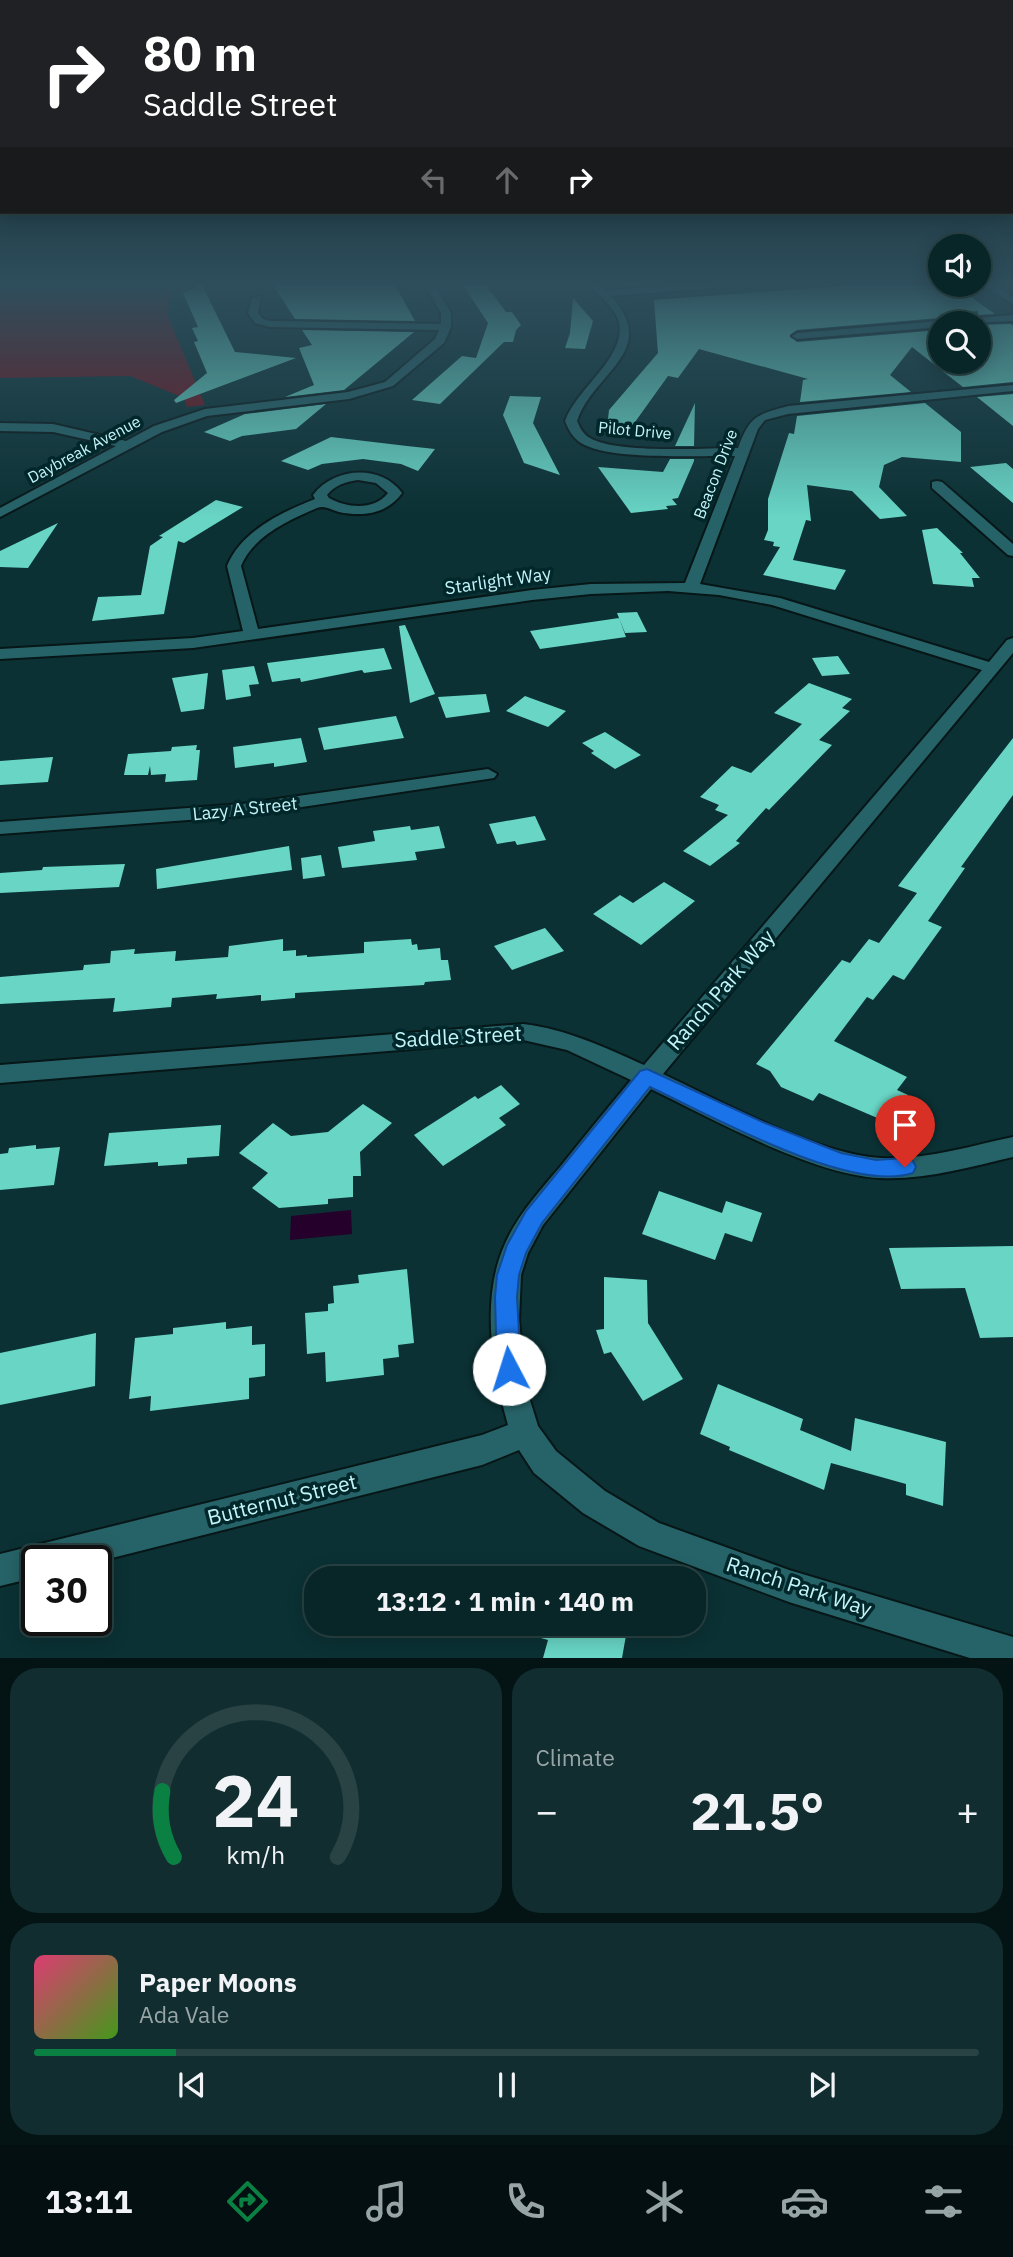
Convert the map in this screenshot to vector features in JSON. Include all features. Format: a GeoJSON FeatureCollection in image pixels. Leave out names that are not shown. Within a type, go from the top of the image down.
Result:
{"type":"FeatureCollection","features":[{"type":"Feature","properties":{"kind":"street","name":"Daybreak Avenue"},"geometry":{"type":"LineString","coordinates":[[0,513],[174,422],[200,414],[349,395],[382,387],[416,362]]}},
{"type":"Feature","properties":{"kind":"street","name":"Pilot Drive"},"geometry":{"type":"LineString","coordinates":[[613,362],[576,404],[571,421],[578,434],[587,441],[610,447],[743,452]]}},
{"type":"Feature","properties":{"kind":"street","name":"Beacon Drive"},"geometry":{"type":"LineString","coordinates":[[691,587],[751,428],[757,420],[774,413],[1013,388]]}},
{"type":"Feature","properties":{"kind":"street"},"geometry":{"type":"LineString","coordinates":[[0,427],[53,428],[126,446]]}},
{"type":"Feature","properties":{"kind":"street"},"geometry":{"type":"LineString","coordinates":[[252,635],[234,572],[234,561],[242,549],[290,514],[323,501],[340,509],[366,509],[385,504],[395,493],[392,485],[384,481],[349,478],[329,484],[323,489],[320,495],[323,501]]}},
{"type":"Feature","properties":{"kind":"street"},"geometry":{"type":"LineString","coordinates":[[937,485],[1013,552]]}},
{"type":"Feature","properties":{"kind":"street","name":"Starlight Way"},"geometry":{"type":"LineString","coordinates":[[0,654],[181,644],[579,590],[691,587],[751,596],[808,610],[991,668]]}},
{"type":"Feature","properties":{"kind":"street","name":"Ranch Park Way"},"geometry":{"type":"LineString","coordinates":[[1013,643],[647,1077],[534,1217],[515,1251],[508,1275],[505,1320],[511,1384],[517,1414],[525,1433],[545,1462],[567,1482],[650,1535],[789,1586],[1013,1654]]}},
{"type":"Feature","properties":{"kind":"street","name":"Lazy A Street"},"geometry":{"type":"LineString","coordinates":[[0,828],[254,809],[488,774]]}},
{"type":"Feature","properties":{"kind":"street","name":"Saddle Street"},"geometry":{"type":"LineString","coordinates":[[0,1074],[506,1031],[564,1038],[784,1140],[861,1167],[890,1168],[923,1164],[1013,1147]]}},
{"type":"Feature","properties":{"kind":"street","name":"Butternut Street"},"geometry":{"type":"LineString","coordinates":[[101,1545],[482,1450],[525,1433]]}},
{"type":"Feature","properties":{"kind":"street","name":"Butternut Street"},"geometry":{"type":"LineString","coordinates":[[0,1570],[21,1565]]}},
{"type":"Feature","properties":{"kind":"street","name":"Ranch Park Way"},"geometry":{"type":"LineString","coordinates":[[951,1634],[1013,1643]]}},
{"type":"Feature","properties":{"kind":"shaded area"},"geometry":{"type":"Polygon","coordinates":[[[0,362],[187,362],[205,405],[187,407],[184,398],[130,376],[0,378],[0,362]]]}},
{"type":"Feature","properties":{"kind":"shaded area"},"geometry":{"type":"Polygon","coordinates":[[[351,1210],[352,1234],[290,1240],[291,1216],[351,1210]]]}},
{"type":"Feature","properties":{"kind":"building"},"geometry":{"type":"Polygon","coordinates":[[[203,362],[284,362],[176,403],[174,400],[207,373],[203,362]]]}},
{"type":"Feature","properties":{"kind":"building"},"geometry":{"type":"Polygon","coordinates":[[[305,362],[377,362],[344,390],[285,397],[314,385],[305,362]]]}},
{"type":"Feature","properties":{"kind":"building"},"geometry":{"type":"Polygon","coordinates":[[[455,362],[483,362],[440,404],[412,400],[455,362]]]}},
{"type":"Feature","properties":{"kind":"building"},"geometry":{"type":"Polygon","coordinates":[[[650,362],[689,362],[678,378],[668,376],[630,429],[607,428],[609,410],[650,362]]]}},
{"type":"Feature","properties":{"kind":"building"},"geometry":{"type":"Polygon","coordinates":[[[748,362],[900,362],[890,375],[911,392],[800,402],[803,380],[808,379],[748,362]]]}},
{"type":"Feature","properties":{"kind":"building"},"geometry":{"type":"Polygon","coordinates":[[[991,362],[1013,362],[1013,382],[963,387],[946,374],[991,374],[991,362]]]}},
{"type":"Feature","properties":{"kind":"building"},"geometry":{"type":"Polygon","coordinates":[[[1013,394],[1013,426],[977,397],[1013,394]]]}},
{"type":"Feature","properties":{"kind":"building"},"geometry":{"type":"Polygon","coordinates":[[[510,396],[541,397],[533,423],[560,475],[524,463],[503,415],[510,396]]]}},
{"type":"Feature","properties":{"kind":"building"},"geometry":{"type":"Polygon","coordinates":[[[695,403],[694,446],[675,446],[695,403]]]}},
{"type":"Feature","properties":{"kind":"building"},"geometry":{"type":"Polygon","coordinates":[[[925,403],[961,432],[961,462],[902,457],[884,465],[879,487],[907,516],[880,519],[852,491],[807,485],[811,521],[806,520],[793,560],[846,570],[835,590],[763,575],[780,547],[773,546],[774,542],[764,540],[768,530],[768,499],[789,433],[794,434],[797,416],[925,403]]]}},
{"type":"Feature","properties":{"kind":"building"},"geometry":{"type":"Polygon","coordinates":[[[326,404],[296,429],[242,436],[230,441],[204,432],[245,414],[326,404]]]}},
{"type":"Feature","properties":{"kind":"building"},"geometry":{"type":"Polygon","coordinates":[[[331,437],[435,449],[418,471],[401,464],[363,459],[322,464],[308,470],[281,461],[331,437]]]}},
{"type":"Feature","properties":{"kind":"building"},"geometry":{"type":"Polygon","coordinates":[[[670,459],[694,461],[678,498],[672,499],[677,505],[666,506],[668,509],[631,513],[598,467],[663,472],[670,459]]]}},
{"type":"Feature","properties":{"kind":"building"},"geometry":{"type":"Polygon","coordinates":[[[1006,463],[1013,469],[1013,503],[970,467],[1006,463]]]}},
{"type":"Feature","properties":{"kind":"building"},"geometry":{"type":"Polygon","coordinates":[[[216,500],[243,507],[184,543],[178,541],[164,614],[92,621],[98,597],[141,595],[150,546],[163,537],[159,536],[216,500]]]}},
{"type":"Feature","properties":{"kind":"building"},"geometry":{"type":"Polygon","coordinates":[[[58,523],[28,568],[0,567],[0,551],[58,523]]]}},
{"type":"Feature","properties":{"kind":"building"},"geometry":{"type":"Polygon","coordinates":[[[937,528],[963,553],[960,553],[980,578],[972,578],[974,587],[933,584],[922,530],[937,528]]]}},
{"type":"Feature","properties":{"kind":"building"},"geometry":{"type":"Polygon","coordinates":[[[637,612],[647,632],[625,633],[617,613],[637,612]]]}},
{"type":"Feature","properties":{"kind":"building"},"geometry":{"type":"Polygon","coordinates":[[[619,618],[626,637],[540,649],[530,631],[619,618]]]}},
{"type":"Feature","properties":{"kind":"building"},"geometry":{"type":"Polygon","coordinates":[[[405,625],[435,694],[410,703],[399,626],[405,625]]]}},
{"type":"Feature","properties":{"kind":"building"},"geometry":{"type":"Polygon","coordinates":[[[384,648],[392,669],[364,673],[362,670],[301,682],[300,678],[272,682],[267,663],[384,648]]]}},
{"type":"Feature","properties":{"kind":"building"},"geometry":{"type":"Polygon","coordinates":[[[838,656],[850,674],[822,676],[812,658],[838,656]]]}},
{"type":"Feature","properties":{"kind":"building"},"geometry":{"type":"Polygon","coordinates":[[[254,666],[259,684],[249,685],[251,696],[226,700],[222,670],[254,666]]]}},
{"type":"Feature","properties":{"kind":"building"},"geometry":{"type":"Polygon","coordinates":[[[208,673],[204,709],[181,712],[172,678],[208,673]]]}},
{"type":"Feature","properties":{"kind":"building"},"geometry":{"type":"Polygon","coordinates":[[[809,683],[852,699],[842,708],[850,711],[819,740],[832,745],[769,810],[766,808],[736,841],[740,843],[710,866],[683,851],[728,815],[715,810],[719,805],[700,797],[732,766],[751,773],[802,724],[774,713],[809,683]]]}},
{"type":"Feature","properties":{"kind":"building"},"geometry":{"type":"Polygon","coordinates":[[[486,694],[490,712],[446,718],[438,697],[486,694]]]}},
{"type":"Feature","properties":{"kind":"building"},"geometry":{"type":"Polygon","coordinates":[[[525,696],[566,711],[548,727],[506,711],[525,696]]]}},
{"type":"Feature","properties":{"kind":"building"},"geometry":{"type":"Polygon","coordinates":[[[396,716],[404,738],[324,750],[318,728],[396,716]]]}},
{"type":"Feature","properties":{"kind":"building"},"geometry":{"type":"Polygon","coordinates":[[[605,732],[641,755],[615,769],[591,753],[594,751],[582,743],[605,732]]]}},
{"type":"Feature","properties":{"kind":"building"},"geometry":{"type":"Polygon","coordinates":[[[301,738],[307,762],[274,767],[274,763],[235,768],[233,747],[301,738]]]}},
{"type":"Feature","properties":{"kind":"building"},"geometry":{"type":"Polygon","coordinates":[[[1013,738],[1013,795],[961,867],[965,868],[928,921],[942,927],[904,980],[893,975],[873,1000],[867,997],[834,1041],[907,1077],[897,1090],[908,1095],[889,1123],[819,1093],[813,1101],[781,1087],[770,1071],[756,1064],[842,960],[850,963],[869,939],[879,943],[917,893],[898,886],[1013,738]]]}},
{"type":"Feature","properties":{"kind":"building"},"geometry":{"type":"Polygon","coordinates":[[[197,745],[196,750],[200,750],[197,780],[165,782],[166,774],[151,775],[150,766],[148,775],[124,775],[128,754],[171,751],[172,747],[197,745]]]}},
{"type":"Feature","properties":{"kind":"building"},"geometry":{"type":"Polygon","coordinates":[[[53,757],[48,782],[0,785],[0,761],[53,757]]]}},
{"type":"Feature","properties":{"kind":"building"},"geometry":{"type":"Polygon","coordinates":[[[535,816],[546,840],[517,845],[515,841],[497,844],[489,824],[535,816]]]}},
{"type":"Feature","properties":{"kind":"building"},"geometry":{"type":"Polygon","coordinates":[[[410,826],[411,830],[439,826],[445,848],[415,852],[417,860],[342,868],[338,847],[375,841],[373,831],[410,826]]]}},
{"type":"Feature","properties":{"kind":"building"},"geometry":{"type":"Polygon","coordinates":[[[289,846],[292,870],[157,889],[156,869],[289,846]]]}},
{"type":"Feature","properties":{"kind":"building"},"geometry":{"type":"Polygon","coordinates":[[[321,855],[325,876],[303,879],[301,858],[321,855]]]}},
{"type":"Feature","properties":{"kind":"building"},"geometry":{"type":"Polygon","coordinates":[[[125,864],[119,887],[0,893],[0,873],[42,870],[43,867],[125,864]]]}},
{"type":"Feature","properties":{"kind":"building"},"geometry":{"type":"Polygon","coordinates":[[[664,882],[695,901],[641,945],[593,914],[620,895],[633,903],[664,882]]]}},
{"type":"Feature","properties":{"kind":"building"},"geometry":{"type":"Polygon","coordinates":[[[545,928],[564,951],[512,970],[494,946],[545,928]]]}},
{"type":"Feature","properties":{"kind":"building"},"geometry":{"type":"Polygon","coordinates":[[[283,939],[283,951],[296,950],[296,956],[307,957],[364,953],[364,942],[411,939],[412,945],[417,944],[418,950],[440,948],[441,960],[448,960],[451,980],[425,982],[424,985],[295,993],[295,998],[261,1001],[261,995],[216,999],[217,994],[172,998],[171,1007],[113,1012],[115,998],[0,1004],[0,977],[83,970],[84,965],[110,963],[111,951],[135,949],[134,954],[176,951],[175,961],[228,957],[229,946],[283,939]]]}},
{"type":"Feature","properties":{"kind":"building"},"geometry":{"type":"Polygon","coordinates":[[[501,1085],[520,1104],[499,1118],[506,1125],[443,1166],[414,1135],[475,1096],[478,1099],[501,1085]]]}},
{"type":"Feature","properties":{"kind":"building"},"geometry":{"type":"Polygon","coordinates":[[[363,1104],[392,1123],[360,1152],[361,1176],[353,1176],[353,1197],[328,1199],[328,1204],[279,1208],[252,1188],[268,1173],[239,1153],[273,1123],[291,1136],[328,1132],[363,1104]]]}},
{"type":"Feature","properties":{"kind":"building"},"geometry":{"type":"Polygon","coordinates":[[[221,1125],[219,1156],[187,1158],[187,1164],[158,1166],[158,1162],[104,1166],[109,1133],[221,1125]]]}},
{"type":"Feature","properties":{"kind":"building"},"geometry":{"type":"Polygon","coordinates":[[[36,1145],[36,1149],[60,1147],[54,1185],[0,1190],[0,1154],[8,1153],[9,1148],[36,1145]]]}},
{"type":"Feature","properties":{"kind":"building"},"geometry":{"type":"Polygon","coordinates":[[[659,1191],[722,1213],[726,1201],[762,1213],[752,1242],[725,1233],[715,1260],[642,1234],[659,1191]]]}},
{"type":"Feature","properties":{"kind":"building"},"geometry":{"type":"Polygon","coordinates":[[[1013,1246],[1013,1337],[980,1338],[965,1288],[901,1289],[889,1248],[1013,1246]]]}},
{"type":"Feature","properties":{"kind":"building"},"geometry":{"type":"Polygon","coordinates":[[[407,1269],[414,1343],[398,1345],[399,1357],[383,1359],[384,1375],[326,1382],[325,1352],[307,1354],[305,1313],[328,1311],[328,1304],[334,1303],[333,1286],[359,1283],[358,1275],[407,1269]]]}},
{"type":"Feature","properties":{"kind":"building"},"geometry":{"type":"Polygon","coordinates":[[[604,1277],[647,1280],[648,1323],[683,1379],[643,1401],[611,1352],[604,1354],[596,1330],[604,1329],[604,1277]]]}},
{"type":"Feature","properties":{"kind":"building"},"geometry":{"type":"Polygon","coordinates":[[[226,1322],[226,1329],[252,1326],[252,1345],[265,1344],[265,1376],[249,1378],[249,1399],[150,1411],[151,1396],[129,1399],[135,1338],[173,1334],[173,1328],[226,1322]]]}},
{"type":"Feature","properties":{"kind":"building"},"geometry":{"type":"Polygon","coordinates":[[[96,1333],[95,1386],[0,1405],[0,1353],[96,1333]]]}},
{"type":"Feature","properties":{"kind":"building"},"geometry":{"type":"Polygon","coordinates":[[[718,1384],[803,1419],[800,1430],[851,1451],[855,1418],[946,1442],[943,1506],[906,1495],[906,1484],[831,1463],[824,1490],[729,1450],[730,1447],[700,1434],[718,1384]]]}},
{"type":"Feature","properties":{"kind":"building"},"geometry":{"type":"Polygon","coordinates":[[[534,1636],[626,1636],[622,1658],[543,1658],[548,1640],[534,1636]]]}},
{"type":"Feature","properties":{"kind":"route"},"geometry":{"type":"LineString","coordinates":[[509,1369],[506,1297],[508,1275],[515,1251],[534,1217],[647,1077],[758,1129],[839,1161],[861,1167],[905,1167]]}}]}
